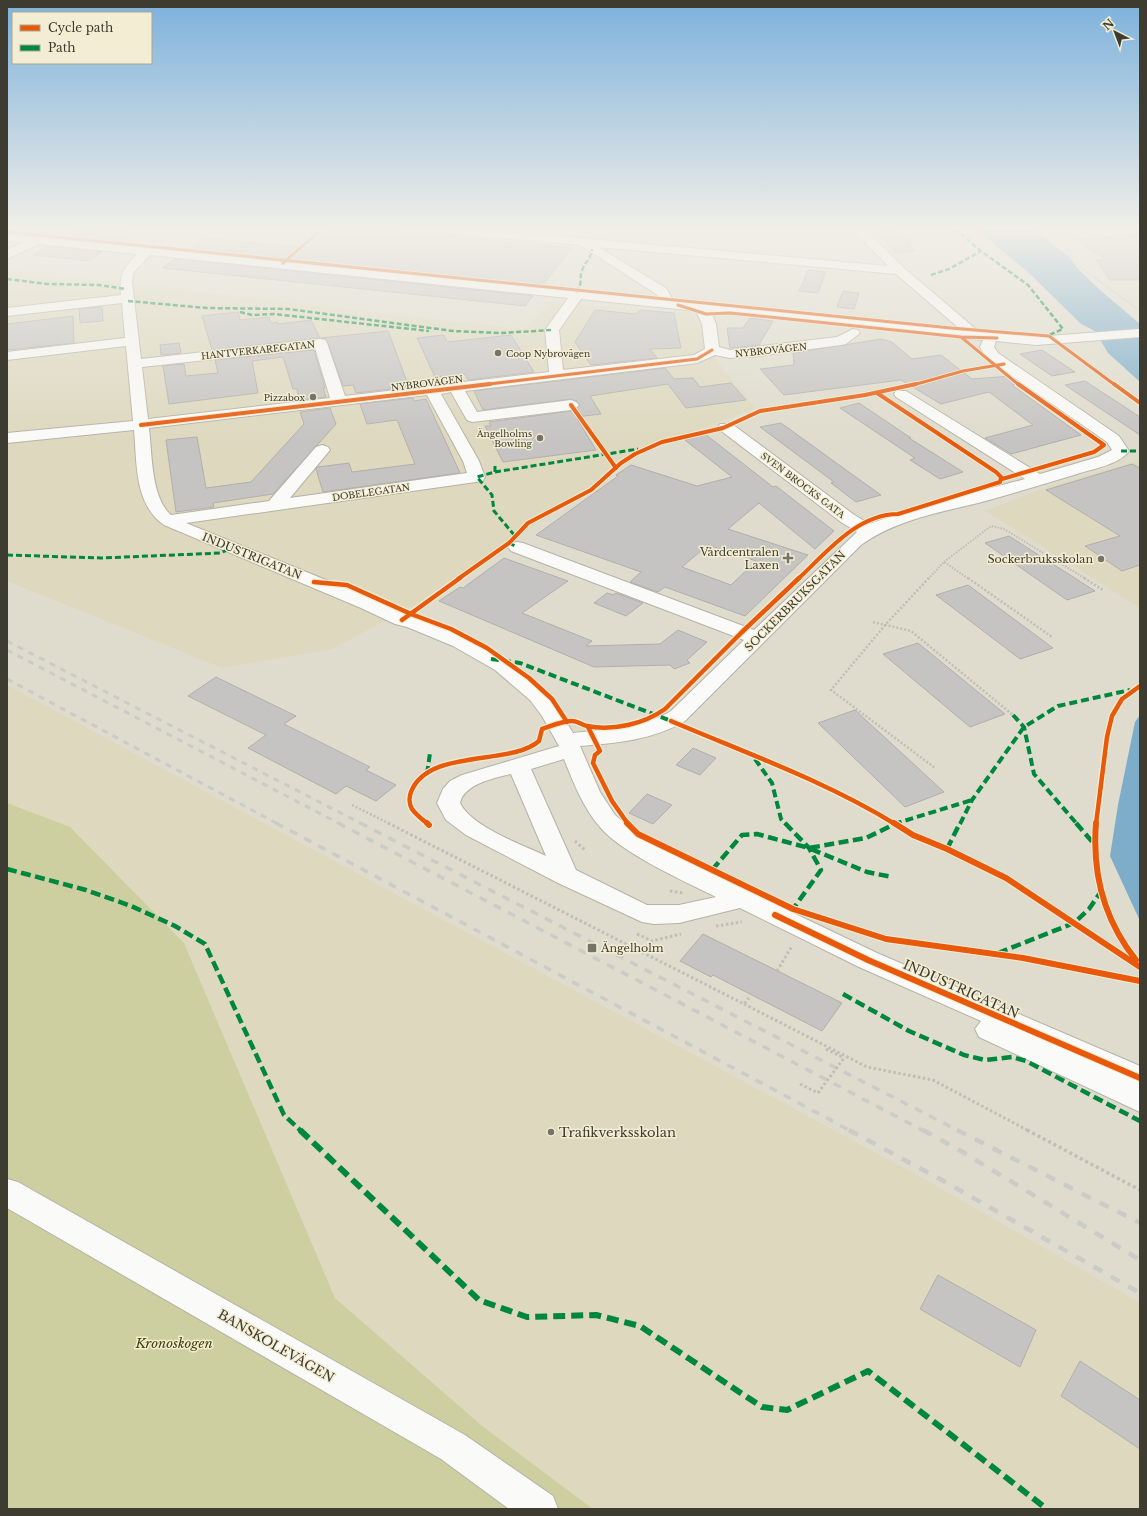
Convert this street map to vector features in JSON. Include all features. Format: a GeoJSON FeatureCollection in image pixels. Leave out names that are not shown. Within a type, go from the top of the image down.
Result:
{"type":"FeatureCollection","features":[{"type":"Feature","properties":{"kind":"street"},"geometry":{"type":"LineString","coordinates":[[7,312],[113,300]]}},
{"type":"Feature","properties":{"kind":"street","name":"INDUSTRIGATAN"},"geometry":{"type":"LineString","coordinates":[[128,300],[141,425],[150,494],[157,511],[169,520],[203,536],[368,604],[402,620],[414,623],[472,647],[502,666],[537,696],[551,713],[569,744],[589,792],[607,821],[617,831],[632,842],[744,911],[868,960],[1140,1078]]}},
{"type":"Feature","properties":{"kind":"street"},"geometry":{"type":"LineString","coordinates":[[556,374],[552,330],[574,300]]}},
{"type":"Feature","properties":{"kind":"street"},"geometry":{"type":"LineString","coordinates":[[631,300],[678,305],[710,314],[760,312],[1036,341],[1079,339],[1140,333]]}},
{"type":"Feature","properties":{"kind":"street"},"geometry":{"type":"LineString","coordinates":[[663,303],[666,300]]}},
{"type":"Feature","properties":{"kind":"street"},"geometry":{"type":"LineString","coordinates":[[937,300],[984,336]]}},
{"type":"Feature","properties":{"kind":"street"},"geometry":{"type":"LineString","coordinates":[[710,314],[712,350]]}},
{"type":"Feature","properties":{"kind":"street","name":"NYBROVÄGEN"},"geometry":{"type":"LineString","coordinates":[[7,438],[141,425],[696,358],[706,355],[712,350],[730,354],[766,352],[841,341],[853,333]]}},
{"type":"Feature","properties":{"kind":"street","name":"SOCKERBRUKSGATAN"},"geometry":{"type":"LineString","coordinates":[[567,877],[487,837],[464,823],[453,814],[449,801],[451,794],[460,785],[487,773],[518,766],[569,744],[662,726],[678,716],[856,541],[868,531],[904,518],[1104,460],[1121,451],[1113,440],[992,356],[984,336]]}},
{"type":"Feature","properties":{"kind":"street"},"geometry":{"type":"LineString","coordinates":[[7,356],[132,341]]}},
{"type":"Feature","properties":{"kind":"street","name":"HANTVERKAREGATAN"},"geometry":{"type":"LineString","coordinates":[[135,364],[320,344],[339,402]]}},
{"type":"Feature","properties":{"kind":"street"},"geometry":{"type":"LineString","coordinates":[[456,387],[472,417],[571,405]]}},
{"type":"Feature","properties":{"kind":"street","name":"DOBELEGATAN"},"geometry":{"type":"LineString","coordinates":[[169,520],[477,477],[471,461],[432,390]]}},
{"type":"Feature","properties":{"kind":"street"},"geometry":{"type":"LineString","coordinates":[[901,394],[1038,480]]}},
{"type":"Feature","properties":{"kind":"street","name":"SVEN BROCKS GATA"},"geometry":{"type":"LineString","coordinates":[[733,432],[847,518],[868,531]]}},
{"type":"Feature","properties":{"kind":"street"},"geometry":{"type":"LineString","coordinates":[[275,505],[322,450]]}},
{"type":"Feature","properties":{"kind":"street"},"geometry":{"type":"LineString","coordinates":[[517,547],[758,638]]}},
{"type":"Feature","properties":{"kind":"street"},"geometry":{"type":"LineString","coordinates":[[518,766],[567,877],[634,910],[650,915],[744,911]]}},
{"type":"Feature","properties":{"kind":"street","name":"INDUSTRIGATAN"},"geometry":{"type":"LineString","coordinates":[[868,960],[879,978],[1140,1100]]}},
{"type":"Feature","properties":{"kind":"street","name":"BANSKOLEVÄGEN"},"geometry":{"type":"LineString","coordinates":[[7,1192],[453,1447],[540,1509]]}},
{"type":"Feature","properties":{"kind":"path"},"geometry":{"type":"LineString","coordinates":[[1125,300],[1140,311]]}},
{"type":"Feature","properties":{"kind":"path"},"geometry":{"type":"LineString","coordinates":[[935,768],[831,690],[886,624],[944,562],[991,526],[1004,529],[1103,590]]}},
{"type":"Feature","properties":{"kind":"path"},"geometry":{"type":"LineString","coordinates":[[944,562],[1052,637]]}},
{"type":"Feature","properties":{"kind":"path"},"geometry":{"type":"LineString","coordinates":[[873,622],[911,631],[1013,715]]}},
{"type":"Feature","properties":{"kind":"path"},"geometry":{"type":"LineString","coordinates":[[352,805],[867,1067],[933,1080],[1140,1190]]}},
{"type":"Feature","properties":{"kind":"path"},"geometry":{"type":"LineString","coordinates":[[574,838],[585,850]]}},
{"type":"Feature","properties":{"kind":"path"},"geometry":{"type":"LineString","coordinates":[[670,891],[684,893]]}},
{"type":"Feature","properties":{"kind":"path"},"geometry":{"type":"LineString","coordinates":[[714,926],[740,921],[744,911]]}},
{"type":"Feature","properties":{"kind":"path"},"geometry":{"type":"LineString","coordinates":[[642,953],[652,941]]}},
{"type":"Feature","properties":{"kind":"path"},"geometry":{"type":"LineString","coordinates":[[777,971],[792,946]]}},
{"type":"Feature","properties":{"kind":"path"},"geometry":{"type":"LineString","coordinates":[[744,1004],[749,998]]}},
{"type":"Feature","properties":{"kind":"path"},"geometry":{"type":"LineString","coordinates":[[800,1084],[818,1093],[844,1058],[826,1049]]}},
{"type":"Feature","properties":{"kind":"shaded area"},"geometry":{"type":"Polygon","coordinates":[[[7,300],[268,300],[524,329],[551,303],[692,313],[720,365],[755,408],[650,448],[411,607],[332,649],[222,668],[7,581],[7,300]]]}},
{"type":"Feature","properties":{"kind":"shaded area","name":"Sockerbruksskolan"},"geometry":{"type":"Polygon","coordinates":[[[1140,460],[1140,608],[986,511],[1046,487],[1140,460]]]}},
{"type":"Feature","properties":{"kind":"shaded area","name":"Trafikverksskolan"},"geometry":{"type":"Polygon","coordinates":[[[7,685],[919,1176],[1140,1303],[1140,1509],[593,1509],[481,1425],[335,1298],[184,943],[70,827],[7,803],[7,685]]]}},
{"type":"Feature","properties":{"kind":"green space","name":"Kronoskogen"},"geometry":{"type":"Polygon","coordinates":[[[7,803],[70,827],[184,943],[335,1298],[481,1425],[593,1509],[7,1509],[7,803]]]}},
{"type":"Feature","properties":{"kind":"water"},"geometry":{"type":"Polygon","coordinates":[[[1056,300],[1111,300],[1140,324],[1140,382],[1108,353],[1095,331],[1081,324],[1056,300]]]}},
{"type":"Feature","properties":{"kind":"water"},"geometry":{"type":"Polygon","coordinates":[[[1140,715],[1140,921],[1110,856],[1118,805],[1135,722],[1140,715]]]}},
{"type":"Feature","properties":{"kind":"building"},"geometry":{"type":"Polygon","coordinates":[[[465,300],[530,300],[525,306],[465,300]]]}},
{"type":"Feature","properties":{"kind":"building"},"geometry":{"type":"Polygon","coordinates":[[[840,300],[857,300],[854,309],[837,307],[840,300]]]}},
{"type":"Feature","properties":{"kind":"building"},"geometry":{"type":"Polygon","coordinates":[[[102,307],[103,321],[80,323],[79,309],[102,307]]]}},
{"type":"Feature","properties":{"kind":"building"},"geometry":{"type":"Polygon","coordinates":[[[595,310],[635,314],[641,310],[674,313],[681,348],[650,349],[657,358],[591,365],[575,342],[595,310]]]}},
{"type":"Feature","properties":{"kind":"building"},"geometry":{"type":"Polygon","coordinates":[[[238,312],[240,320],[269,317],[271,323],[278,322],[278,324],[311,320],[320,338],[212,350],[202,316],[238,312]]]}},
{"type":"Feature","properties":{"kind":"building"},"geometry":{"type":"Polygon","coordinates":[[[73,316],[74,343],[7,350],[7,324],[73,316]]]}},
{"type":"Feature","properties":{"kind":"building"},"geometry":{"type":"Polygon","coordinates":[[[750,318],[773,321],[759,345],[730,348],[727,328],[743,328],[750,318]]]}},
{"type":"Feature","properties":{"kind":"building"},"geometry":{"type":"Polygon","coordinates":[[[388,331],[409,387],[356,393],[353,385],[343,386],[328,343],[325,339],[321,338],[388,331]]]}},
{"type":"Feature","properties":{"kind":"building"},"geometry":{"type":"Polygon","coordinates":[[[444,335],[447,342],[511,335],[534,372],[468,380],[465,374],[435,377],[417,338],[444,335]]]}},
{"type":"Feature","properties":{"kind":"building"},"geometry":{"type":"Polygon","coordinates":[[[881,339],[892,342],[912,359],[941,355],[972,379],[1010,376],[1018,382],[1018,384],[1012,385],[1081,435],[1011,454],[985,438],[1033,425],[989,392],[941,404],[901,380],[784,395],[760,369],[794,365],[793,353],[881,339]]]}},
{"type":"Feature","properties":{"kind":"building"},"geometry":{"type":"Polygon","coordinates":[[[179,343],[181,353],[161,355],[160,345],[179,343]]]}},
{"type":"Feature","properties":{"kind":"building"},"geometry":{"type":"Polygon","coordinates":[[[314,350],[325,388],[323,388],[326,397],[299,400],[297,389],[293,389],[283,357],[252,361],[258,393],[169,404],[163,366],[184,364],[186,376],[218,373],[215,360],[314,350]]]}},
{"type":"Feature","properties":{"kind":"building"},"geometry":{"type":"Polygon","coordinates":[[[1042,350],[1075,372],[1052,376],[1020,354],[1042,350]]]}},
{"type":"Feature","properties":{"kind":"building"},"geometry":{"type":"Polygon","coordinates":[[[665,368],[674,379],[693,378],[700,387],[731,383],[746,400],[686,408],[668,384],[590,396],[601,414],[576,417],[596,450],[503,462],[485,426],[491,426],[489,422],[571,411],[580,405],[577,401],[571,399],[483,410],[474,391],[665,368]]]}},
{"type":"Feature","properties":{"kind":"building"},"geometry":{"type":"Polygon","coordinates":[[[1085,381],[1140,417],[1140,435],[1065,385],[1085,381]]]}},
{"type":"Feature","properties":{"kind":"building"},"geometry":{"type":"Polygon","coordinates":[[[413,398],[414,401],[426,399],[460,473],[323,492],[316,469],[318,467],[349,463],[352,472],[415,464],[397,420],[367,424],[360,404],[413,398]]]}},
{"type":"Feature","properties":{"kind":"building"},"geometry":{"type":"Polygon","coordinates":[[[859,403],[911,438],[909,438],[963,472],[940,479],[910,460],[915,458],[840,408],[859,403]]]}},
{"type":"Feature","properties":{"kind":"building"},"geometry":{"type":"Polygon","coordinates":[[[330,408],[336,424],[273,494],[213,503],[214,507],[176,512],[166,440],[197,437],[206,488],[251,482],[304,424],[300,412],[330,408]]]}},
{"type":"Feature","properties":{"kind":"building"},"geometry":{"type":"Polygon","coordinates":[[[781,423],[881,495],[856,502],[831,483],[834,482],[760,427],[781,423]]]}},
{"type":"Feature","properties":{"kind":"building"},"geometry":{"type":"Polygon","coordinates":[[[705,434],[773,487],[776,486],[834,531],[815,549],[759,503],[728,529],[808,555],[745,616],[665,587],[658,592],[630,582],[641,572],[536,535],[631,465],[697,486],[732,477],[685,440],[705,434]],[[708,545],[682,567],[731,585],[756,561],[708,545]]]}},
{"type":"Feature","properties":{"kind":"building"},"geometry":{"type":"Polygon","coordinates":[[[1132,464],[1140,468],[1140,565],[1122,571],[1085,546],[1120,536],[1046,490],[1132,464]]]}},
{"type":"Feature","properties":{"kind":"building"},"geometry":{"type":"Polygon","coordinates":[[[1009,536],[1095,591],[1067,600],[985,543],[1009,536]]]}},
{"type":"Feature","properties":{"kind":"building"},"geometry":{"type":"Polygon","coordinates":[[[504,558],[568,581],[522,613],[592,641],[586,646],[660,644],[678,630],[707,642],[687,660],[690,663],[674,669],[670,665],[594,667],[439,601],[460,587],[463,588],[504,558]]]}},
{"type":"Feature","properties":{"kind":"building"},"geometry":{"type":"Polygon","coordinates":[[[968,585],[1053,648],[1020,659],[936,595],[968,585]]]}},
{"type":"Feature","properties":{"kind":"building"},"geometry":{"type":"Polygon","coordinates":[[[607,593],[613,595],[616,593],[643,603],[626,616],[594,603],[607,593]]]}},
{"type":"Feature","properties":{"kind":"building"},"geometry":{"type":"Polygon","coordinates":[[[918,643],[1005,714],[970,727],[883,654],[918,643]]]}},
{"type":"Feature","properties":{"kind":"building"},"geometry":{"type":"Polygon","coordinates":[[[216,677],[296,716],[284,724],[370,767],[366,770],[396,785],[376,801],[346,786],[336,794],[248,748],[266,735],[188,696],[216,677]]]}},
{"type":"Feature","properties":{"kind":"building"},"geometry":{"type":"Polygon","coordinates":[[[855,710],[944,792],[905,807],[818,723],[855,710]]]}},
{"type":"Feature","properties":{"kind":"building"},"geometry":{"type":"Polygon","coordinates":[[[693,748],[716,758],[700,775],[676,765],[693,748]]]}},
{"type":"Feature","properties":{"kind":"building"},"geometry":{"type":"Polygon","coordinates":[[[647,794],[672,805],[653,824],[629,813],[647,794]]]}},
{"type":"Feature","properties":{"kind":"building"},"geometry":{"type":"Polygon","coordinates":[[[703,934],[842,1003],[822,1031],[713,975],[711,977],[680,961],[703,934]]]}},
{"type":"Feature","properties":{"kind":"building"},"geometry":{"type":"Polygon","coordinates":[[[938,1275],[1036,1330],[1020,1367],[920,1309],[938,1275]]]}},
{"type":"Feature","properties":{"kind":"building"},"geometry":{"type":"Polygon","coordinates":[[[1080,1361],[1140,1400],[1140,1449],[1061,1396],[1080,1361]]]}},
{"type":"Feature","properties":{"kind":"railway"},"geometry":{"type":"LineString","coordinates":[[7,641],[362,824]]}},
{"type":"Feature","properties":{"kind":"railway"},"geometry":{"type":"LineString","coordinates":[[7,650],[340,824]]}},
{"type":"Feature","properties":{"kind":"railway"},"geometry":{"type":"LineString","coordinates":[[7,679],[278,824]]}},
{"type":"Feature","properties":{"kind":"railway"},"geometry":{"type":"LineString","coordinates":[[276,823],[851,1131]]}},
{"type":"Feature","properties":{"kind":"railway"},"geometry":{"type":"LineString","coordinates":[[338,823],[924,1131]]}},
{"type":"Feature","properties":{"kind":"railway"},"geometry":{"type":"LineString","coordinates":[[360,823],[959,1131]]}},
{"type":"Feature","properties":{"kind":"railway"},"geometry":{"type":"LineString","coordinates":[[849,1130],[940,1179],[1140,1293]]}},
{"type":"Feature","properties":{"kind":"railway"},"geometry":{"type":"LineString","coordinates":[[923,1130],[961,1151],[1140,1260]]}},
{"type":"Feature","properties":{"kind":"railway"},"geometry":{"type":"LineString","coordinates":[[957,1130],[1140,1223]]}},
{"type":"Feature","properties":{"kind":"marked path"},"geometry":{"type":"LineString","coordinates":[[1040,300],[1063,329],[1047,336]]}},
{"type":"Feature","properties":{"kind":"marked path"},"geometry":{"type":"LineString","coordinates":[[128,301],[207,308],[288,309],[453,331],[501,333],[552,330]]}},
{"type":"Feature","properties":{"kind":"marked path"},"geometry":{"type":"LineString","coordinates":[[240,312],[252,315],[274,314],[429,331]]}},
{"type":"Feature","properties":{"kind":"marked path"},"geometry":{"type":"LineString","coordinates":[[495,472],[638,449]]}},
{"type":"Feature","properties":{"kind":"marked path"},"geometry":{"type":"LineString","coordinates":[[1121,451],[1140,451]]}},
{"type":"Feature","properties":{"kind":"marked path"},"geometry":{"type":"LineString","coordinates":[[495,466],[495,472],[477,477],[492,495],[494,511],[515,536]]}},
{"type":"Feature","properties":{"kind":"marked path"},"geometry":{"type":"LineString","coordinates":[[509,543],[517,547]]}},
{"type":"Feature","properties":{"kind":"marked path"},"geometry":{"type":"LineString","coordinates":[[7,555],[101,558],[220,553],[232,548]]}},
{"type":"Feature","properties":{"kind":"marked path"},"geometry":{"type":"LineString","coordinates":[[491,659],[520,663],[674,722]]}},
{"type":"Feature","properties":{"kind":"marked path"},"geometry":{"type":"LineString","coordinates":[[947,849],[972,800],[1024,727],[1058,706],[1130,690]]}},
{"type":"Feature","properties":{"kind":"marked path"},"geometry":{"type":"LineString","coordinates":[[1013,715],[1024,727],[1034,774],[1095,845]]}},
{"type":"Feature","properties":{"kind":"marked path"},"geometry":{"type":"LineString","coordinates":[[427,774],[430,753]]}},
{"type":"Feature","properties":{"kind":"marked path"},"geometry":{"type":"LineString","coordinates":[[755,759],[772,783],[781,819],[809,848],[821,870],[793,909]]}},
{"type":"Feature","properties":{"kind":"marked path"},"geometry":{"type":"LineString","coordinates":[[712,870],[742,835],[757,834],[809,848],[866,838],[894,824],[972,800]]}},
{"type":"Feature","properties":{"kind":"marked path"},"geometry":{"type":"LineString","coordinates":[[811,849],[834,857],[867,872],[892,877]]}},
{"type":"Feature","properties":{"kind":"marked path"},"geometry":{"type":"LineString","coordinates":[[7,869],[86,890],[131,906],[175,926],[205,944],[284,1115],[479,1300],[527,1317],[596,1315],[640,1326],[762,1407],[787,1410],[868,1371],[1047,1509]]}},
{"type":"Feature","properties":{"kind":"marked path"},"geometry":{"type":"LineString","coordinates":[[998,953],[1074,923],[1089,909],[1100,893]]}},
{"type":"Feature","properties":{"kind":"marked path"},"geometry":{"type":"LineString","coordinates":[[843,994],[909,1031],[964,1055],[985,1060],[1012,1057],[1026,1061],[1140,1121]]}},
{"type":"Feature","properties":{"kind":"cycle path"},"geometry":{"type":"LineString","coordinates":[[673,300],[951,328],[1049,336],[1140,403]]}},
{"type":"Feature","properties":{"kind":"cycle path"},"geometry":{"type":"LineString","coordinates":[[678,305],[706,314],[730,313],[961,337],[997,338]]}},
{"type":"Feature","properties":{"kind":"cycle path"},"geometry":{"type":"LineString","coordinates":[[961,337],[997,365],[1004,374],[1104,445],[1094,452],[1002,479]]}},
{"type":"Feature","properties":{"kind":"cycle path"},"geometry":{"type":"LineString","coordinates":[[141,425],[697,359],[706,355],[712,350]]}},
{"type":"Feature","properties":{"kind":"cycle path"},"geometry":{"type":"LineString","coordinates":[[402,620],[509,543],[528,523],[591,490],[621,463],[635,454],[662,442],[723,428],[760,411],[880,392],[909,386],[976,368],[1004,364]]}},
{"type":"Feature","properties":{"kind":"cycle path"},"geometry":{"type":"LineString","coordinates":[[429,825],[412,809],[409,799],[416,783],[420,778],[428,773],[438,768],[458,762],[513,752],[526,748],[539,741],[542,729],[562,722],[574,721],[589,726],[618,726],[638,722],[657,715],[665,709],[742,632],[849,532],[885,514],[898,514],[1000,482],[1001,477],[996,472],[877,393]]}},
{"type":"Feature","properties":{"kind":"cycle path"},"geometry":{"type":"LineString","coordinates":[[571,405],[616,468]]}},
{"type":"Feature","properties":{"kind":"cycle path"},"geometry":{"type":"LineString","coordinates":[[314,582],[347,585],[411,614],[451,629],[487,648],[529,678],[552,699],[567,722]]}},
{"type":"Feature","properties":{"kind":"cycle path"},"geometry":{"type":"LineString","coordinates":[[1136,960],[1115,929],[1107,912],[1097,878],[1095,845],[1097,813],[1110,723],[1114,710],[1119,702],[1140,686]]}},
{"type":"Feature","properties":{"kind":"cycle path"},"geometry":{"type":"LineString","coordinates":[[671,721],[831,789],[869,808],[913,835],[947,849],[1006,878],[1140,967]]}},
{"type":"Feature","properties":{"kind":"cycle path"},"geometry":{"type":"LineString","coordinates":[[588,727],[600,751],[595,755],[593,763],[617,809],[638,834],[793,909],[886,939],[1023,958],[1140,981]]}},
{"type":"Feature","properties":{"kind":"cycle path"},"geometry":{"type":"LineString","coordinates":[[775,915],[868,960],[1140,1078]]}},
{"type":"Feature","properties":{"kind":"place","name":"Coop Nybrovägen"},"geometry":{"type":"Point","coordinates":[498,353]}},
{"type":"Feature","properties":{"kind":"place","name":"Pizzabox"},"geometry":{"type":"Point","coordinates":[313,397]}},
{"type":"Feature","properties":{"kind":"place","name":"Ängelholms Bowling"},"geometry":{"type":"Point","coordinates":[540,438]}},
{"type":"Feature","properties":{"kind":"place","name":"Vårdcentralen Laxen"},"geometry":{"type":"Point","coordinates":[788,558]}},
{"type":"Feature","properties":{"kind":"place","name":"Sockerbruksskolan"},"geometry":{"type":"Point","coordinates":[1101,559]}},
{"type":"Feature","properties":{"kind":"place","name":"Ängelholm"},"geometry":{"type":"Point","coordinates":[592,948]}},
{"type":"Feature","properties":{"kind":"place","name":"Trafikverksskolan"},"geometry":{"type":"Point","coordinates":[551,1132]}}]}
